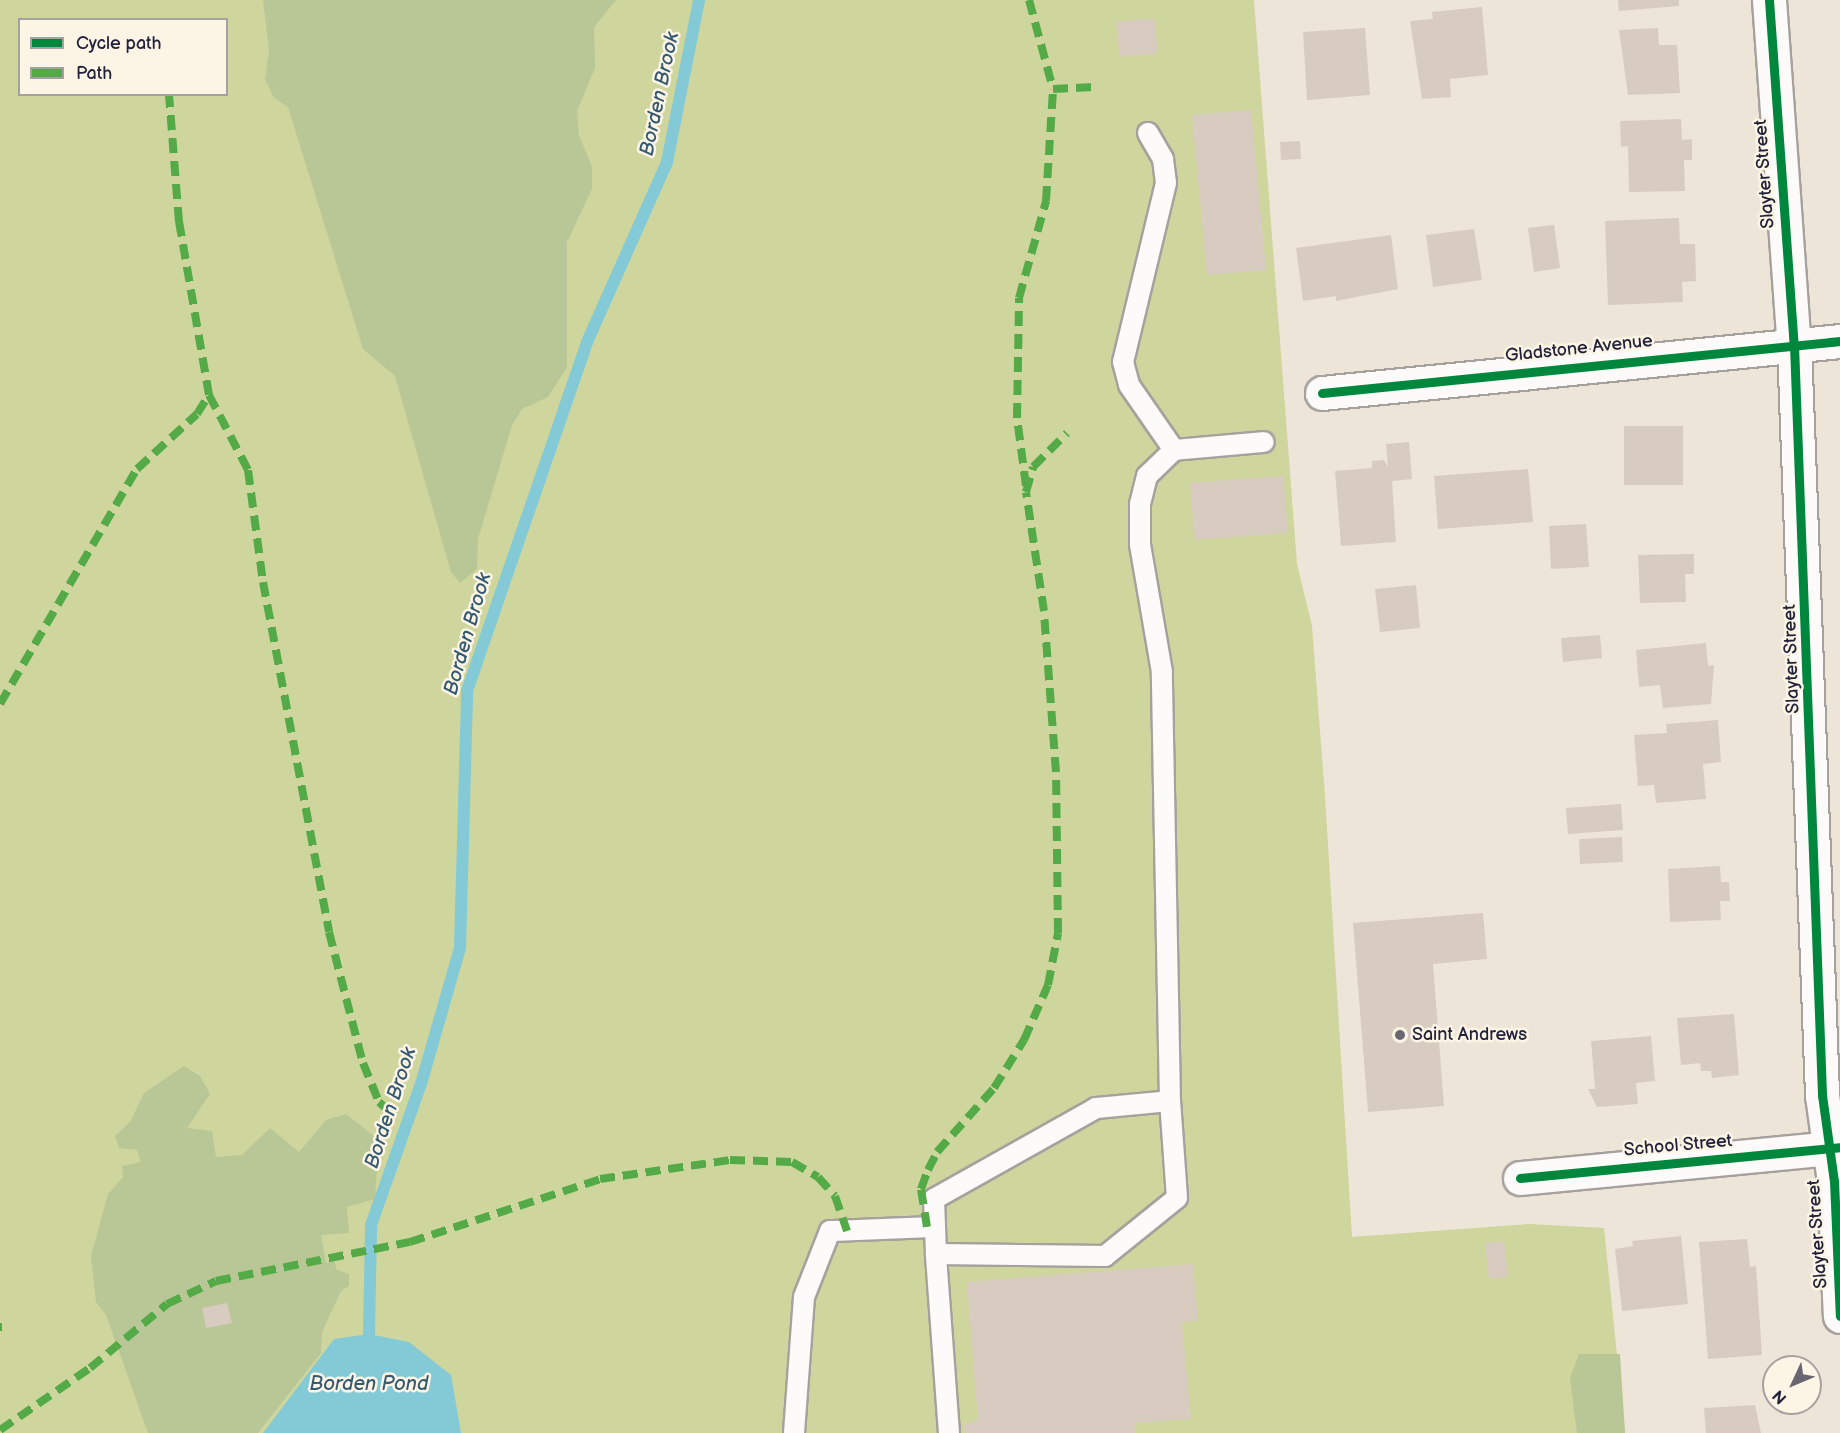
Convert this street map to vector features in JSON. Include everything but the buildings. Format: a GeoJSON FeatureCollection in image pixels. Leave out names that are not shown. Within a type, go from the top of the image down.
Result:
{"type":"FeatureCollection","features":[{"type":"Feature","properties":{"kind":"street","name":"Slayter Street"},"geometry":{"type":"LineString","coordinates":[[1769,0],[1794,345],[1840,1316]]}},
{"type":"Feature","properties":{"kind":"street","name":"Gladstone Avenue"},"geometry":{"type":"LineString","coordinates":[[1322,393],[1840,341]]}},
{"type":"Feature","properties":{"kind":"street","name":"School Street"},"geometry":{"type":"LineString","coordinates":[[1520,1178],[1833,1148]]}},
{"type":"Feature","properties":{"kind":"lane"},"geometry":{"type":"LineString","coordinates":[[1148,133],[1162,159],[1166,183],[1123,362],[1129,385],[1174,450]]}},
{"type":"Feature","properties":{"kind":"lane"},"geometry":{"type":"LineString","coordinates":[[936,1254],[1105,1256],[1177,1198],[1170,1101],[1162,672],[1140,544],[1140,514],[1147,476],[1174,450],[1264,442]]}},
{"type":"Feature","properties":{"kind":"lane"},"geometry":{"type":"LineString","coordinates":[[949,1433],[934,1199],[1037,1139],[1096,1108],[1170,1101]]}},
{"type":"Feature","properties":{"kind":"lane"},"geometry":{"type":"LineString","coordinates":[[794,1433],[804,1297],[830,1231],[935,1227]]}},
{"type":"Feature","properties":{"kind":"green space"},"geometry":{"type":"Polygon","coordinates":[[[0,0],[1254,0],[1297,564],[1312,626],[1325,796],[1352,1237],[1529,1224],[1604,1228],[1625,1433],[0,1433],[0,0]]]}},
{"type":"Feature","properties":{"kind":"green space"},"geometry":{"type":"Polygon","coordinates":[[[263,0],[616,0],[594,27],[595,68],[577,111],[579,135],[592,167],[592,189],[567,242],[567,367],[548,397],[522,409],[512,425],[478,539],[477,569],[460,583],[451,572],[395,376],[363,349],[288,107],[274,98],[265,79],[269,50],[263,0]]]}},
{"type":"Feature","properties":{"kind":"green space"},"geometry":{"type":"Polygon","coordinates":[[[184,1066],[200,1076],[210,1094],[187,1128],[212,1131],[216,1157],[242,1155],[270,1128],[299,1152],[326,1120],[346,1114],[379,1140],[375,1199],[347,1207],[349,1233],[321,1235],[326,1263],[334,1261],[337,1270],[349,1274],[349,1286],[341,1291],[322,1332],[321,1353],[258,1433],[148,1433],[106,1315],[96,1302],[91,1256],[108,1194],[123,1177],[122,1166],[141,1162],[137,1150],[119,1148],[115,1136],[130,1122],[144,1093],[184,1066]]]}},
{"type":"Feature","properties":{"kind":"green space"},"geometry":{"type":"Polygon","coordinates":[[[1579,1354],[1620,1354],[1625,1433],[1577,1433],[1570,1378],[1579,1354]]]}},
{"type":"Feature","properties":{"kind":"water","name":"Borden Pond"},"geometry":{"type":"Polygon","coordinates":[[[369,1334],[409,1342],[451,1375],[461,1433],[263,1433],[334,1339],[369,1334]]]}},
{"type":"Feature","properties":{"kind":"waterway","name":"Borden Brook"},"geometry":{"type":"LineString","coordinates":[[369,1334],[371,1225],[421,1084],[460,948],[467,691],[587,342],[667,162],[699,0]]}},
{"type":"Feature","properties":{"kind":"marked path"},"geometry":{"type":"LineString","coordinates":[[1029,0],[1053,89]]}},
{"type":"Feature","properties":{"kind":"marked path"},"geometry":{"type":"LineString","coordinates":[[1026,486],[1017,418],[1019,298],[1046,201],[1053,89],[1094,87]]}},
{"type":"Feature","properties":{"kind":"marked path"},"geometry":{"type":"LineString","coordinates":[[0,704],[137,469],[197,414],[209,395],[179,222],[169,96]]}},
{"type":"Feature","properties":{"kind":"marked path"},"geometry":{"type":"LineString","coordinates":[[209,395],[248,470],[263,582],[329,932],[363,1063],[379,1102],[395,1117]]}},
{"type":"Feature","properties":{"kind":"marked path"},"geometry":{"type":"LineString","coordinates":[[927,1227],[921,1189],[928,1170],[937,1152],[994,1088],[1024,1040],[1048,985],[1058,933],[1056,772],[1044,611],[1026,492],[1033,467],[1067,433]]}},
{"type":"Feature","properties":{"kind":"marked path"},"geometry":{"type":"LineString","coordinates":[[0,1430],[90,1368],[167,1304],[216,1281],[410,1242],[600,1179],[730,1160],[792,1162],[818,1177],[835,1196],[847,1231]]}},
{"type":"Feature","properties":{"kind":"cycle path"},"geometry":{"type":"LineString","coordinates":[[1769,0],[1794,345],[1822,1095],[1834,1181],[1840,1316]]}},
{"type":"Feature","properties":{"kind":"cycle path"},"geometry":{"type":"LineString","coordinates":[[1322,393],[1840,341]]}},
{"type":"Feature","properties":{"kind":"cycle path"},"geometry":{"type":"LineString","coordinates":[[1520,1178],[1840,1147]]}},
{"type":"Feature","properties":{"kind":"place","name":"Saint Andrews"},"geometry":{"type":"Point","coordinates":[1400,1035]}}]}
